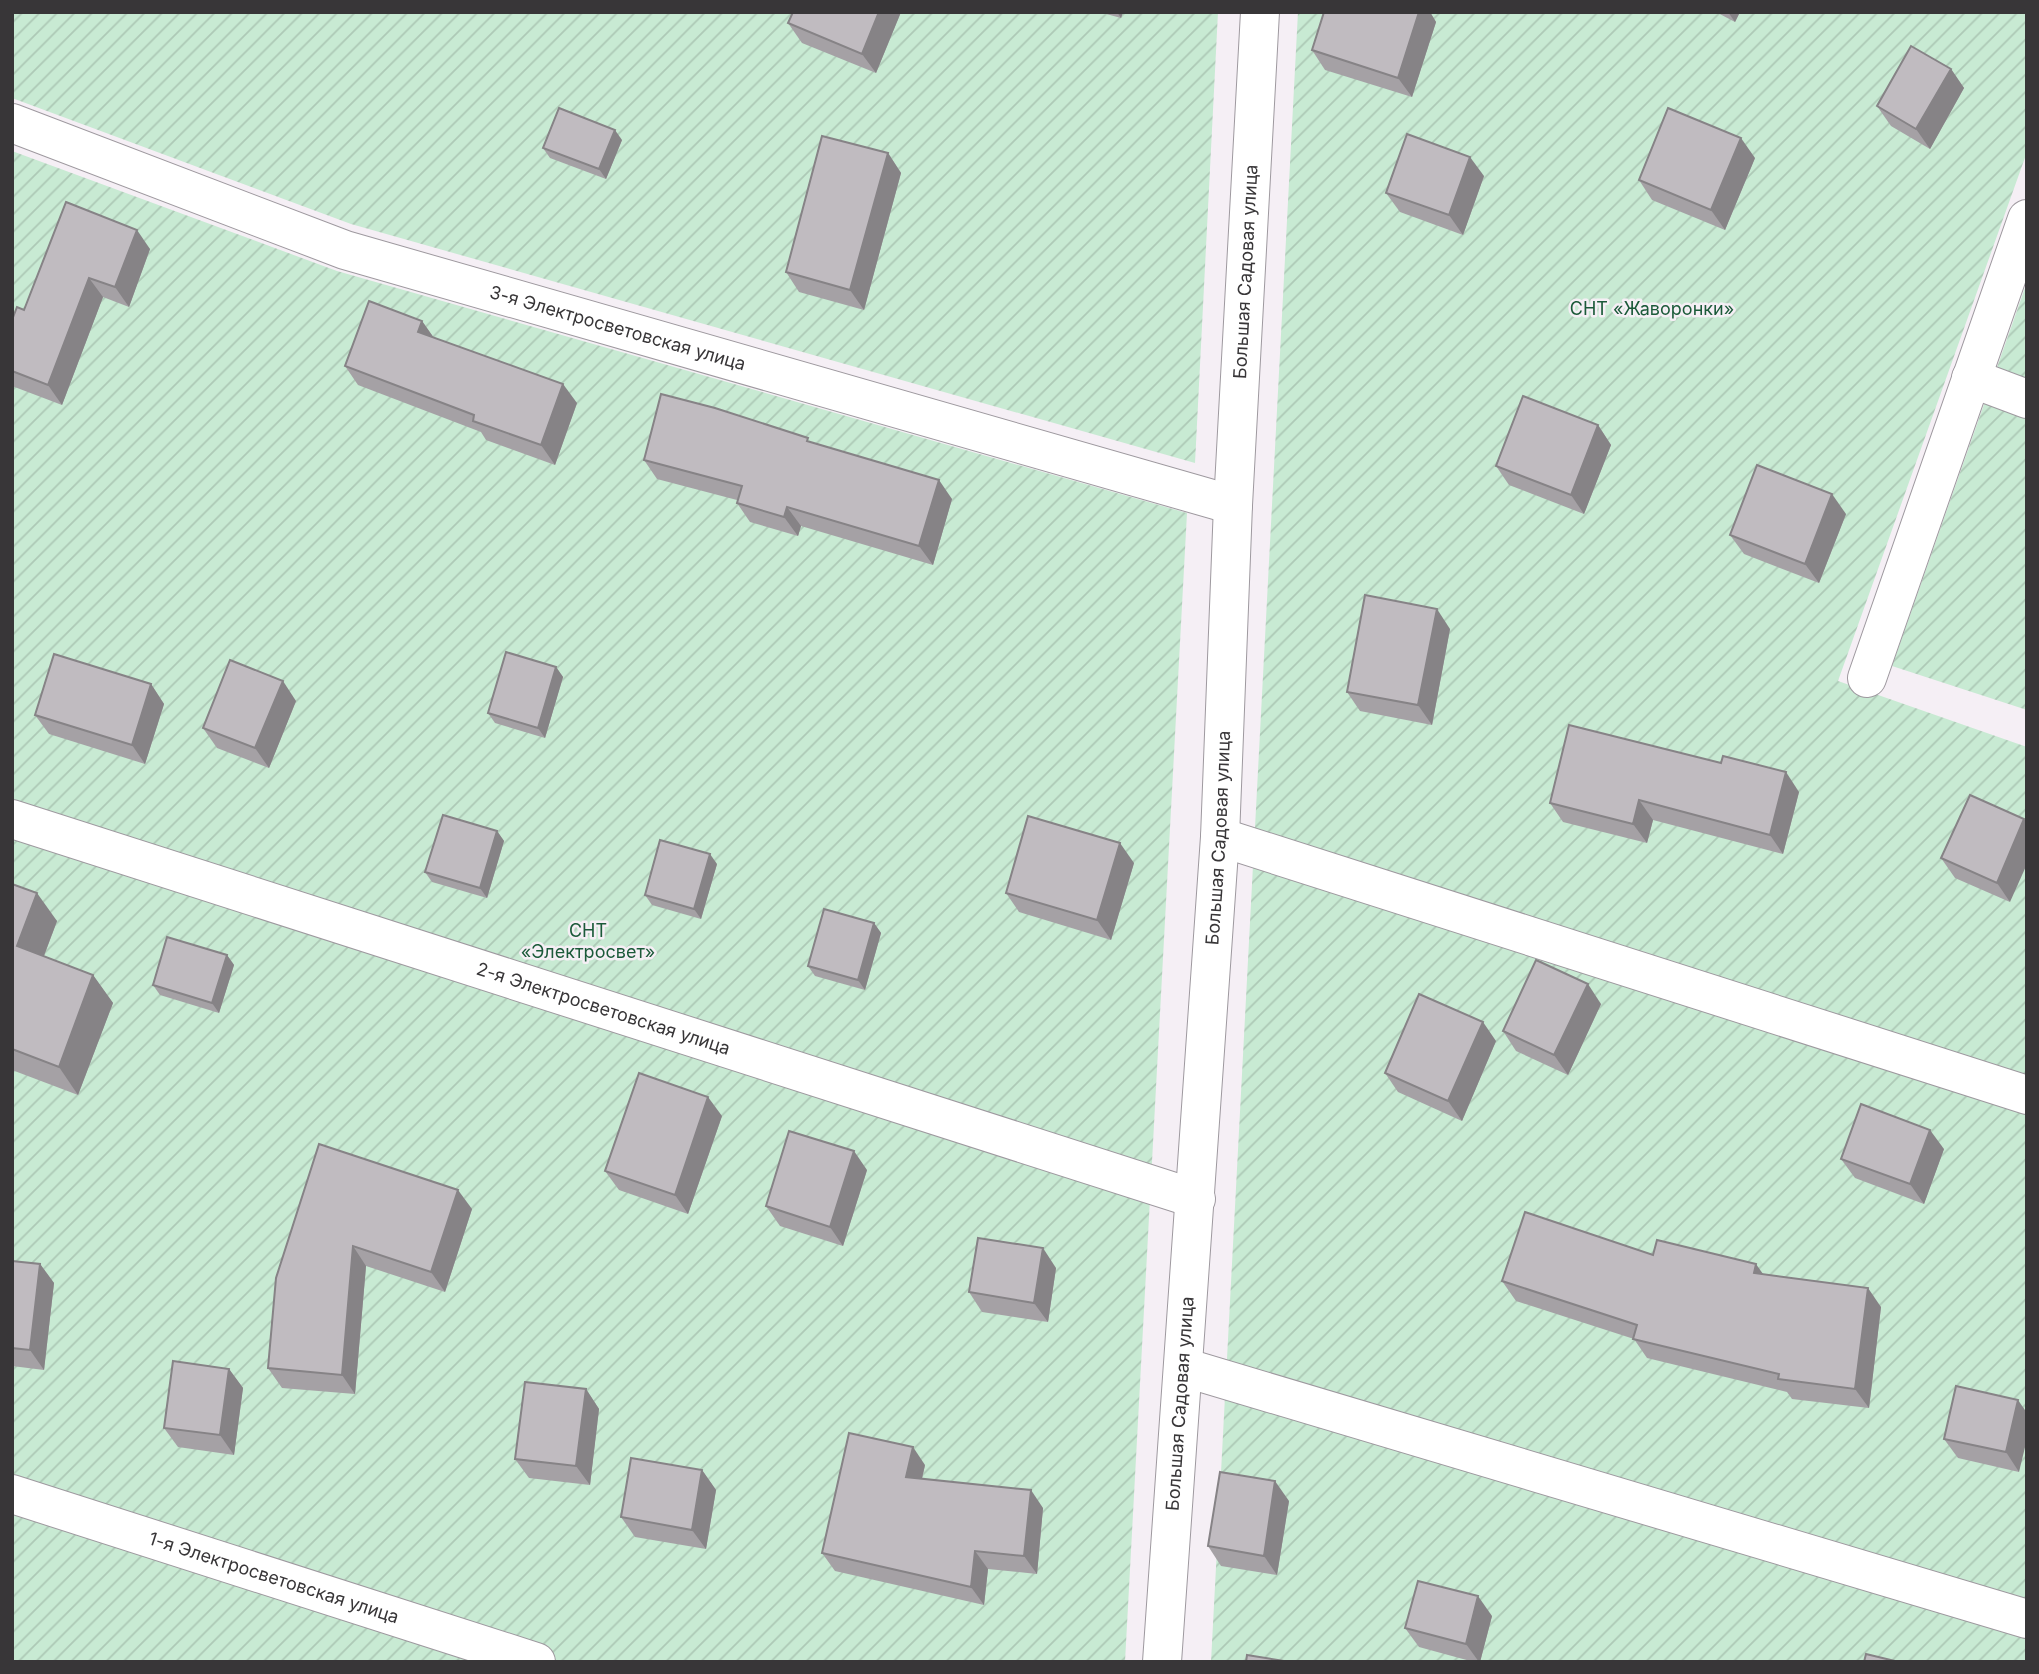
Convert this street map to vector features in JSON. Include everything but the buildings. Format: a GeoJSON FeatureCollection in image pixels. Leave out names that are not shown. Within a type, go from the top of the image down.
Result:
{"type":"FeatureCollection","features":[{"type":"Feature","properties":{"kind":"street","name":"Большая Садовая улица"},"geometry":{"type":"LineString","coordinates":[[1163,1662],[1220,838],[1233,505],[1259,12]]}},
{"type":"Feature","properties":{"kind":"street","name":"3-я Электросветовская улица"},"geometry":{"type":"LineString","coordinates":[[12,123],[345,250],[1233,505]]}},
{"type":"Feature","properties":{"kind":"street"},"geometry":{"type":"LineString","coordinates":[[1867,678],[2027,219]]}},
{"type":"Feature","properties":{"kind":"street"},"geometry":{"type":"LineString","coordinates":[[1971,378],[2027,399]]}},
{"type":"Feature","properties":{"kind":"street","name":"2-я Электросветовская улица"},"geometry":{"type":"LineString","coordinates":[[12,819],[1196,1199]]}},
{"type":"Feature","properties":{"kind":"street"},"geometry":{"type":"LineString","coordinates":[[1220,838],[2027,1095]]}},
{"type":"Feature","properties":{"kind":"street"},"geometry":{"type":"LineString","coordinates":[[1183,1367],[2027,1619]]}},
{"type":"Feature","properties":{"kind":"street","name":"1-я Электросветовская улица"},"geometry":{"type":"LineString","coordinates":[[12,1494],[536,1662]]}},
{"type":"Feature","properties":{"kind":"green space"},"geometry":{"type":"Polygon","coordinates":[[[12,12],[1218,12],[1195,463],[351,224],[12,98],[12,12]]]}},
{"type":"Feature","properties":{"kind":"green space","name":"СНТ «Жаворонки»"},"geometry":{"type":"Polygon","coordinates":[[[1298,12],[2027,12],[2027,152],[1838,681],[2027,747],[2027,1662],[1211,1662],[1298,12]]]}},
{"type":"Feature","properties":{"kind":"green space","name":"СНТ «Электросвет»"},"geometry":{"type":"Polygon","coordinates":[[[12,151],[337,271],[1187,513],[1125,1662],[12,1662],[12,151]]]}},
{"type":"Feature","properties":{"kind":"green space"},"geometry":{"type":"Polygon","coordinates":[[[2027,282],[2027,710],[1892,666],[2027,282]]]}}]}
